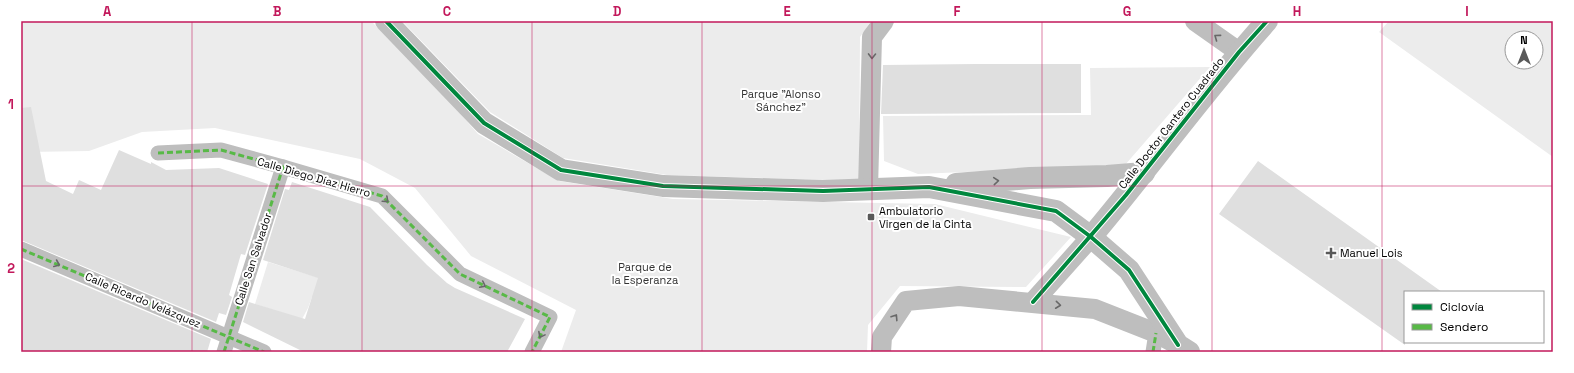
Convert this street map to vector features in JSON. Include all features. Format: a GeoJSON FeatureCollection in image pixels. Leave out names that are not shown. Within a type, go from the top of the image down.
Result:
{"type":"FeatureCollection","features":[{"type":"Feature","properties":{"kind":"street"},"geometry":{"type":"LineString","coordinates":[[386,21],[484,123],[561,170],[663,186],[823,191],[929,187],[1030,178],[1107,176],[1144,173]]}},
{"type":"Feature","properties":{"kind":"street"},"geometry":{"type":"LineString","coordinates":[[868,189],[872,37],[884,21]]}},
{"type":"Feature","properties":{"kind":"street"},"geometry":{"type":"LineString","coordinates":[[1195,21],[1239,52]]}},
{"type":"Feature","properties":{"kind":"street","name":"Calle Doctor Cantero Cuadrado"},"geometry":{"type":"LineString","coordinates":[[1091,237],[1144,173],[1239,52],[1267,21]]}},
{"type":"Feature","properties":{"kind":"street","name":"Calle Diego Díaz Hierro"},"geometry":{"type":"LineString","coordinates":[[158,153],[221,150],[382,196],[460,274],[550,317],[532,352]]}},
{"type":"Feature","properties":{"kind":"street","name":"Calle San Salvador"},"geometry":{"type":"LineString","coordinates":[[224,352],[283,167]]}},
{"type":"Feature","properties":{"kind":"street"},"geometry":{"type":"LineString","coordinates":[[929,187],[1056,210],[1091,237],[1129,270],[1184,348]]}},
{"type":"Feature","properties":{"kind":"street"},"geometry":{"type":"LineString","coordinates":[[1033,302],[1091,237]]}},
{"type":"Feature","properties":{"kind":"street","name":"Calle Ricardo Velázquez"},"geometry":{"type":"LineString","coordinates":[[21,249],[264,352]]}},
{"type":"Feature","properties":{"kind":"street"},"geometry":{"type":"LineString","coordinates":[[881,352],[882,337],[906,301],[959,296],[1095,309],[1155,343],[1184,348]]}},
{"type":"Feature","properties":{"kind":"green space","name":"Parque de la Esperanza"},"geometry":{"type":"Polygon","coordinates":[[[21,21],[371,21],[438,88],[478,134],[559,181],[673,199],[935,204],[1071,237],[1026,287],[900,286],[868,325],[867,352],[561,352],[576,310],[471,256],[415,188],[360,159],[215,128],[142,132],[89,151],[27,152],[21,149],[21,21]]]}},
{"type":"Feature","properties":{"kind":"green space","name":"Parque \"Alonso Sánchez\""},"geometry":{"type":"Polygon","coordinates":[[[402,21],[871,21],[860,37],[859,181],[667,175],[563,158],[490,112],[402,21]]]}},
{"type":"Feature","properties":{"kind":"green space"},"geometry":{"type":"Polygon","coordinates":[[[1389,21],[1553,21],[1553,157],[1379,32],[1389,21]]]}},
{"type":"Feature","properties":{"kind":"green space"},"geometry":{"type":"Polygon","coordinates":[[[1210,67],[1125,165],[918,174],[884,161],[883,116],[1091,115],[1090,68],[1210,67]]]}},
{"type":"Feature","properties":{"kind":"green space"},"geometry":{"type":"Polygon","coordinates":[[[268,262],[339,284],[332,303],[312,297],[302,319],[255,304],[268,262]]]}},
{"type":"Feature","properties":{"kind":"building"},"geometry":{"type":"Polygon","coordinates":[[[1081,64],[1081,113],[881,114],[883,65],[1081,64]]]}},
{"type":"Feature","properties":{"kind":"building"},"geometry":{"type":"Polygon","coordinates":[[[31,107],[46,181],[73,194],[79,180],[101,190],[119,150],[151,164],[151,162],[166,170],[219,168],[268,184],[245,255],[241,254],[229,295],[232,297],[226,315],[219,313],[216,322],[21,240],[21,108],[31,107]]]}},
{"type":"Feature","properties":{"kind":"building","name":"Manuel Lois"},"geometry":{"type":"Polygon","coordinates":[[[1258,161],[1441,291],[1404,291],[1405,345],[1219,214],[1258,161]]]}},
{"type":"Feature","properties":{"kind":"building"},"geometry":{"type":"Polygon","coordinates":[[[292,182],[370,207],[427,265],[447,283],[525,319],[507,352],[304,352],[243,322],[249,302],[305,319],[318,278],[263,260],[285,189],[289,190],[292,182]]]}},
{"type":"Feature","properties":{"kind":"building"},"geometry":{"type":"Polygon","coordinates":[[[21,259],[211,339],[207,352],[21,352],[21,259]]]}},
{"type":"Feature","properties":{"kind":"marked path"},"geometry":{"type":"LineString","coordinates":[[158,153],[221,150],[382,196],[460,274],[550,317],[532,352]]}},
{"type":"Feature","properties":{"kind":"marked path"},"geometry":{"type":"LineString","coordinates":[[224,352],[283,167]]}},
{"type":"Feature","properties":{"kind":"marked path"},"geometry":{"type":"LineString","coordinates":[[21,249],[264,352]]}},
{"type":"Feature","properties":{"kind":"marked path"},"geometry":{"type":"LineString","coordinates":[[1153,352],[1156,333]]}},
{"type":"Feature","properties":{"kind":"cycle path"},"geometry":{"type":"LineString","coordinates":[[386,21],[484,123],[561,170],[663,186],[823,191],[929,187],[1056,211],[1091,237],[1129,270],[1178,345]]}},
{"type":"Feature","properties":{"kind":"cycle path"},"geometry":{"type":"LineString","coordinates":[[1033,302],[1126,195],[1239,52],[1267,21]]}},
{"type":"Feature","properties":{"kind":"place","name":"Ambulatorio Virgen de la Cinta"},"geometry":{"type":"Point","coordinates":[871,217]}},
{"type":"Feature","properties":{"kind":"place","name":"Manuel Lois"},"geometry":{"type":"Point","coordinates":[1331,253]}}]}
